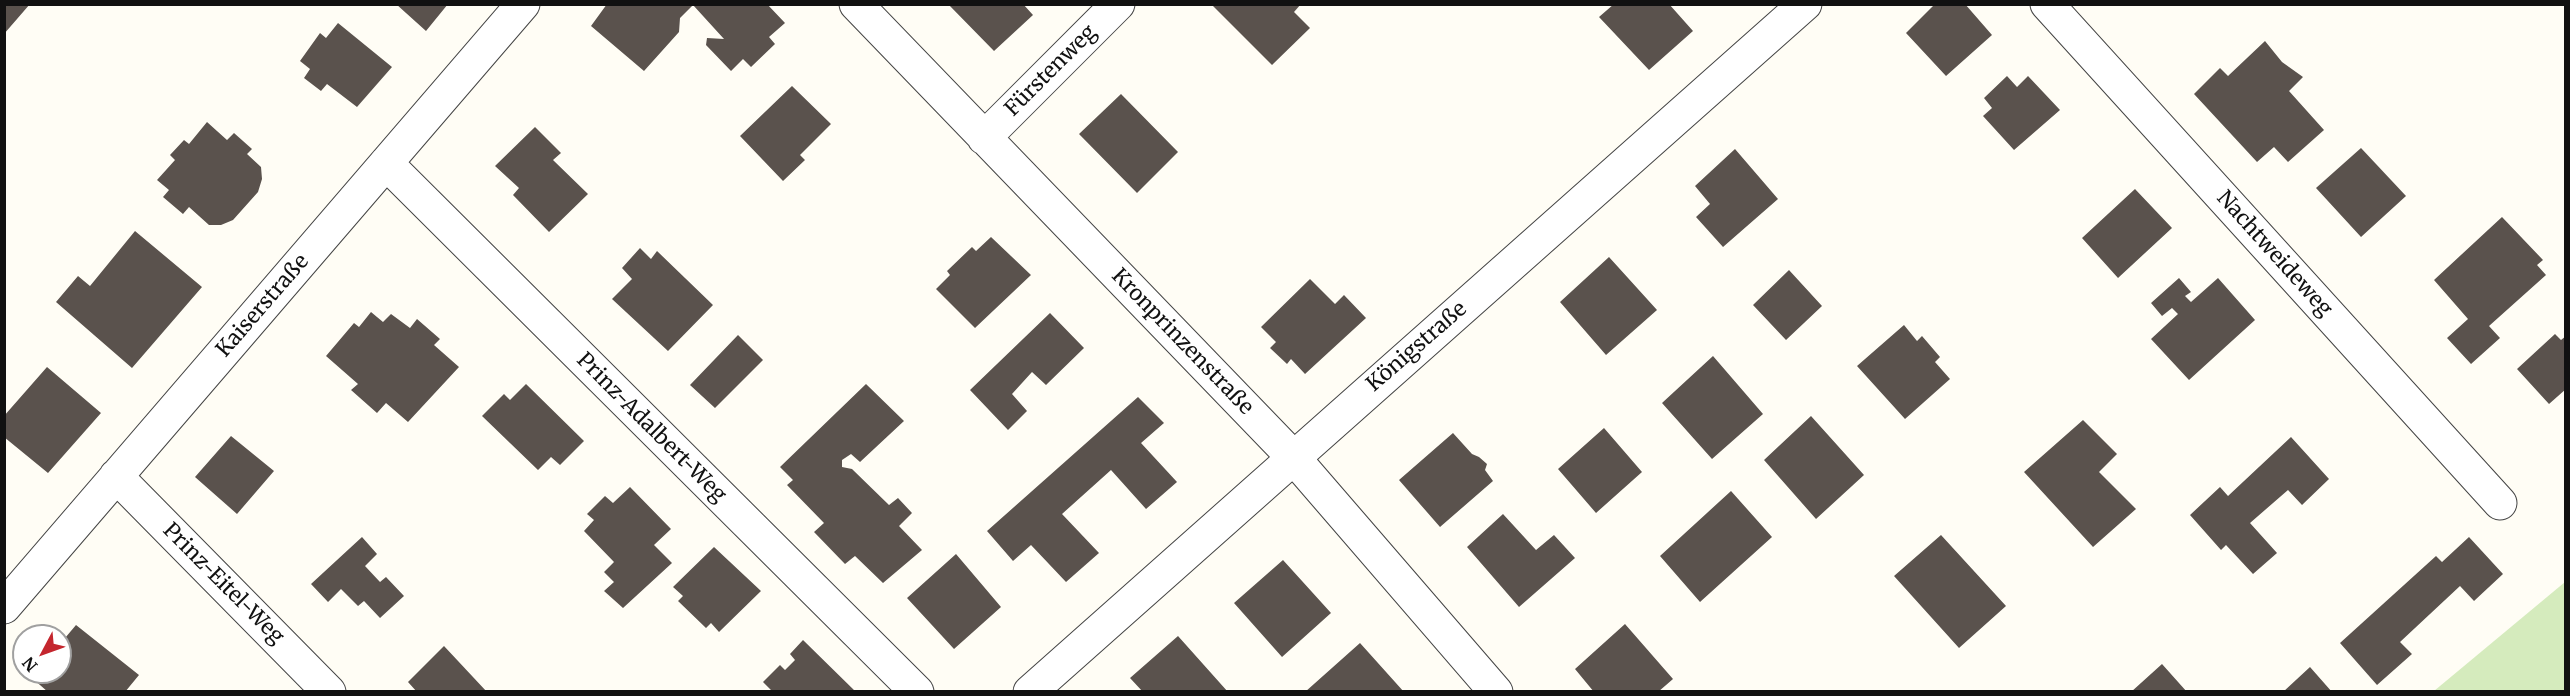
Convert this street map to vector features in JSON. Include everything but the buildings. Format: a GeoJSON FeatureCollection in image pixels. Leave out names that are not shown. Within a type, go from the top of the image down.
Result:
{"type":"FeatureCollection","features":[{"type":"Feature","properties":{"kind":"street","name":"Kaiserstraße"},"geometry":{"type":"LineString","coordinates":[[4,607],[523,4]]}},
{"type":"Feature","properties":{"kind":"street","name":"Kronprinzenstraße"},"geometry":{"type":"LineString","coordinates":[[856,4],[1293,457],[1496,692]]}},
{"type":"Feature","properties":{"kind":"street","name":"Fürstenweg"},"geometry":{"type":"LineString","coordinates":[[984,138],[1118,4]]}},
{"type":"Feature","properties":{"kind":"street","name":"Königstraße"},"geometry":{"type":"LineString","coordinates":[[1030,692],[1805,4]]}},
{"type":"Feature","properties":{"kind":"street","name":"Nachtweideweg"},"geometry":{"type":"LineString","coordinates":[[2048,4],[2500,502]]}},
{"type":"Feature","properties":{"kind":"street","name":"Prinz-Adalbert-Weg"},"geometry":{"type":"LineString","coordinates":[[386,164],[917,692]]}},
{"type":"Feature","properties":{"kind":"street","name":"Prinz-Eitel-Weg"},"geometry":{"type":"LineString","coordinates":[[116,476],[329,692]]}},
{"type":"Feature","properties":{"kind":"green space"},"geometry":{"type":"Polygon","coordinates":[[[2565,582],[2565,691],[2434,691],[2565,582]]]}}]}
